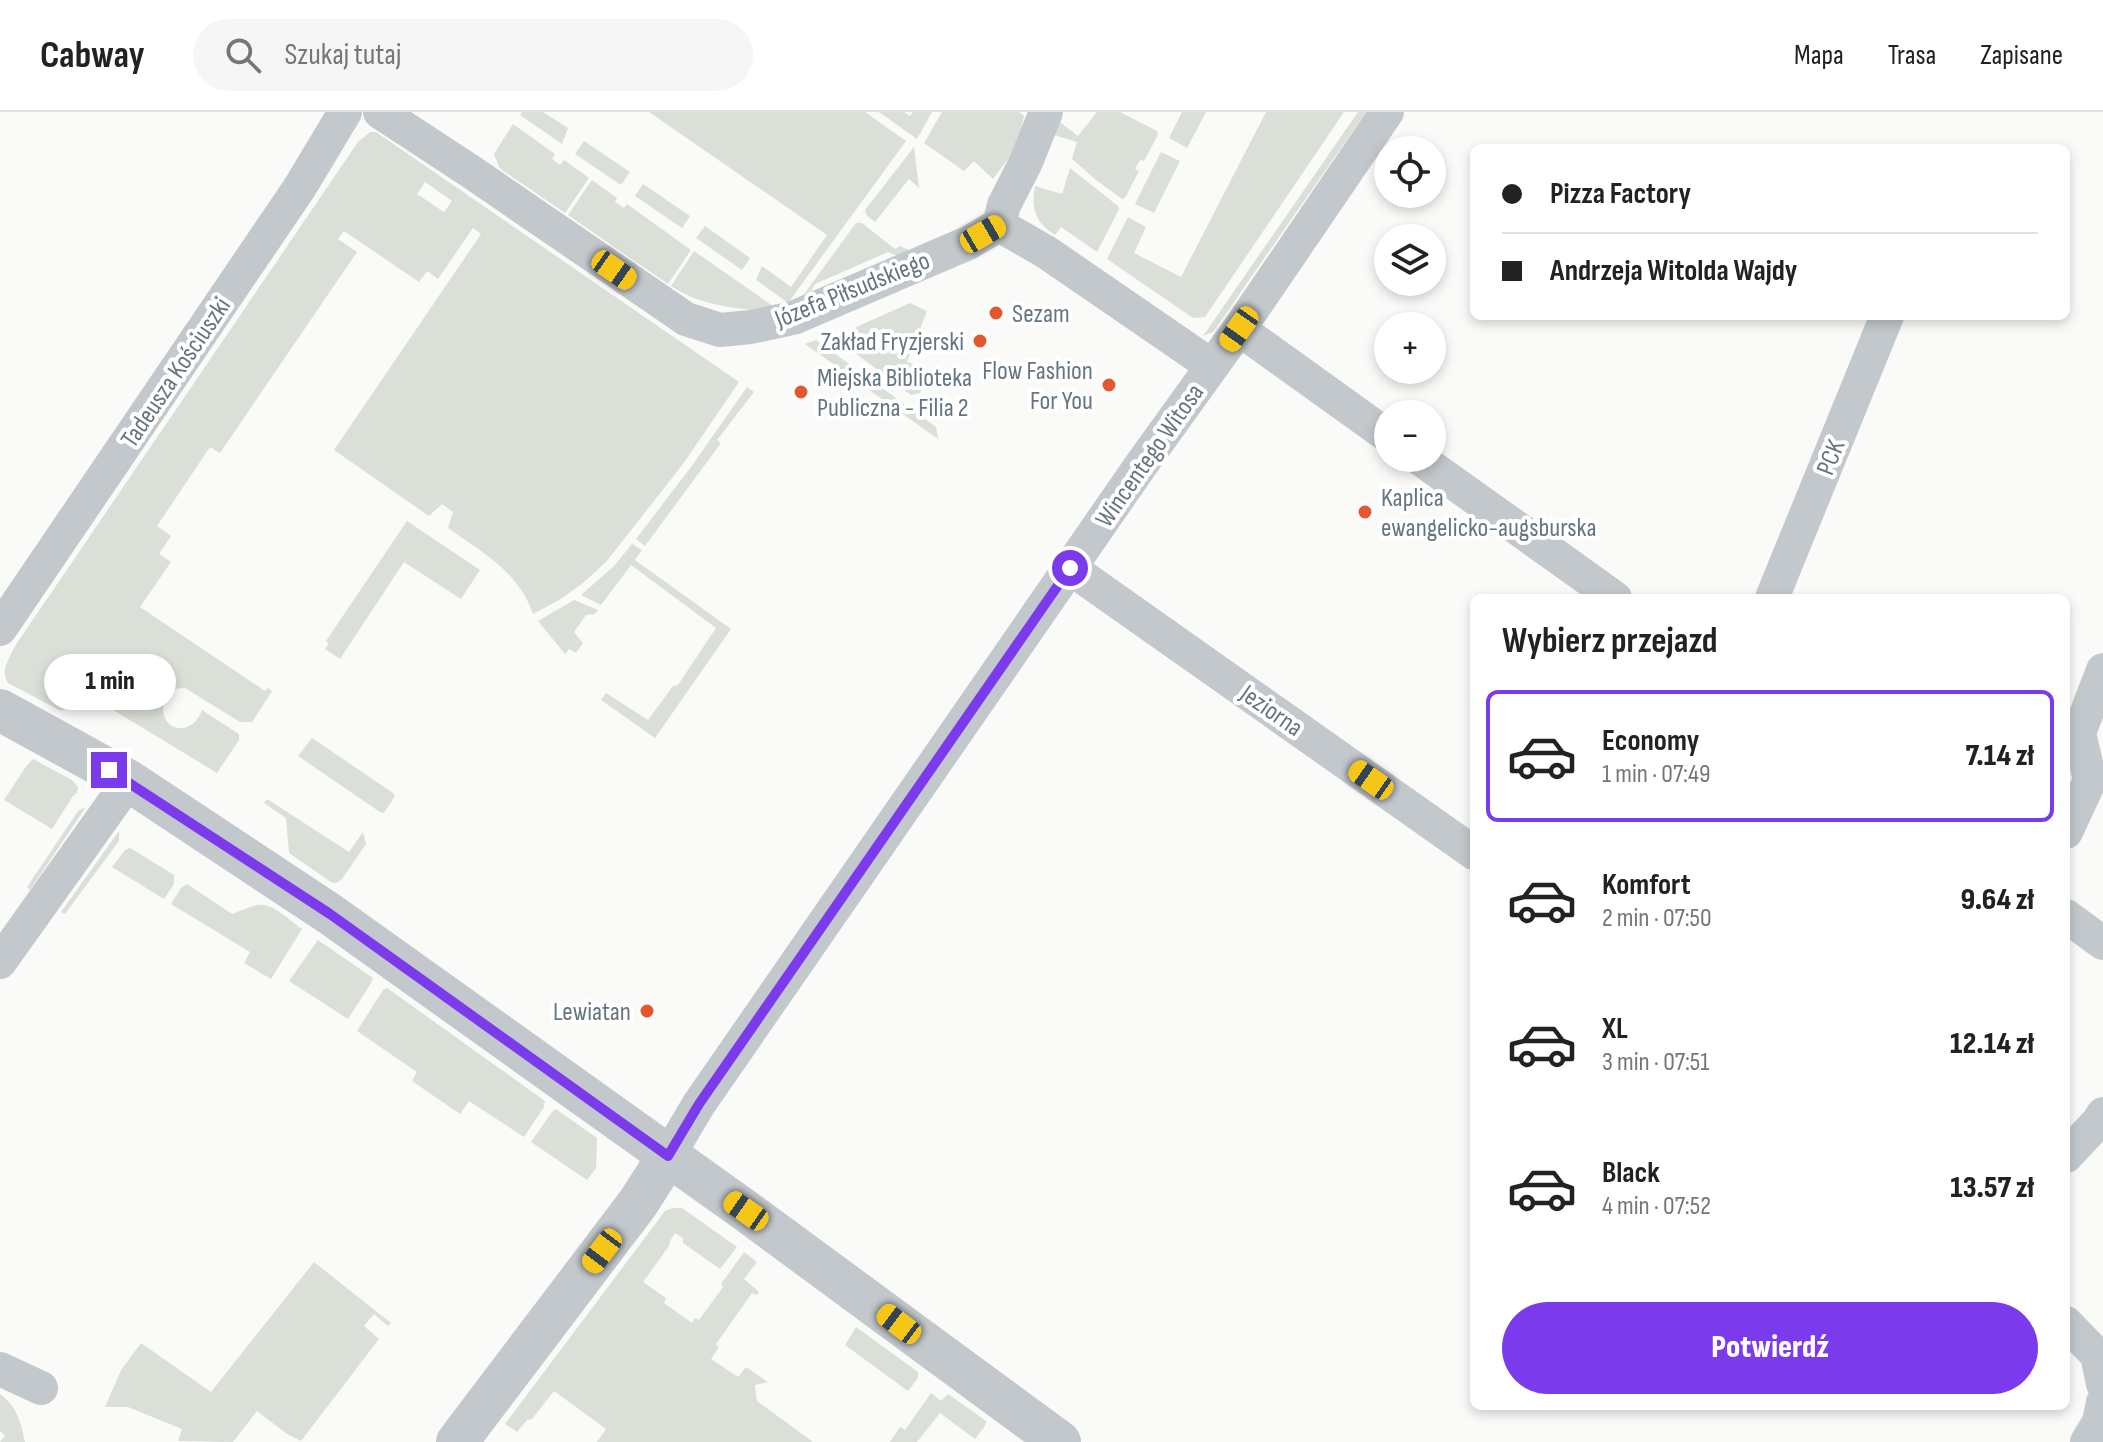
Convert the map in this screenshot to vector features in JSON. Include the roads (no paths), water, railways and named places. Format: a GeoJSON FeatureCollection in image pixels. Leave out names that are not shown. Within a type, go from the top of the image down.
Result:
{"type":"FeatureCollection","features":[{"type":"Feature","properties":{"kind":"street","name":"Józefa Piłsudskiego"},"geometry":{"type":"LineString","coordinates":[[380,112],[686,319],[720,330],[793,318],[968,243],[999,225]]}},
{"type":"Feature","properties":{"kind":"street"},"geometry":{"type":"LineString","coordinates":[[1046,112],[1004,205],[999,225],[1046,252],[1212,366]]}},
{"type":"Feature","properties":{"kind":"street","name":"Wincentego Witosa"},"geometry":{"type":"LineString","coordinates":[[668,1156],[699,1104],[1387,112]]}},
{"type":"Feature","properties":{"kind":"street","name":"Tadeusza Kościuszki"},"geometry":{"type":"LineString","coordinates":[[0,629],[300,187],[333,116]]}},
{"type":"Feature","properties":{"kind":"street","name":"PCK"},"geometry":{"type":"LineString","coordinates":[[1774,594],[1885,320]]}},
{"type":"Feature","properties":{"kind":"street"},"geometry":{"type":"LineString","coordinates":[[1239,329],[1374,426]]}},
{"type":"Feature","properties":{"kind":"street"},"geometry":{"type":"LineString","coordinates":[[1439,472],[1609,594]]}},
{"type":"Feature","properties":{"kind":"street","name":"Jeziorna"},"geometry":{"type":"LineString","coordinates":[[1070,568],[1470,850]]}},
{"type":"Feature","properties":{"kind":"street"},"geometry":{"type":"LineString","coordinates":[[2070,823],[2090,780],[2079,733],[2103,670]]}},
{"type":"Feature","properties":{"kind":"street"},"geometry":{"type":"LineString","coordinates":[[0,710],[129,781],[330,914],[1060,1442]]}},
{"type":"Feature","properties":{"kind":"street"},"geometry":{"type":"LineString","coordinates":[[0,962],[129,781]]}},
{"type":"Feature","properties":{"kind":"street"},"geometry":{"type":"LineString","coordinates":[[2070,919],[2103,943]]}},
{"type":"Feature","properties":{"kind":"street"},"geometry":{"type":"LineString","coordinates":[[2070,1152],[2103,1114]]}},
{"type":"Feature","properties":{"kind":"street"},"geometry":{"type":"LineString","coordinates":[[457,1442],[638,1203],[668,1156]]}},
{"type":"Feature","properties":{"kind":"street"},"geometry":{"type":"LineString","coordinates":[[2070,1327],[2097,1355],[2103,1384]]}},
{"type":"Feature","properties":{"kind":"street"},"geometry":{"type":"LineString","coordinates":[[0,1369],[41,1388]]}},
{"type":"Feature","properties":{"kind":"street"},"geometry":{"type":"LineString","coordinates":[[2087,1442],[2099,1422],[2103,1402]]}},
{"type":"Feature","properties":{"kind":"place","name":"Sezam"},"geometry":{"type":"Point","coordinates":[996,313]}},
{"type":"Feature","properties":{"kind":"place","name":"Zakład Fryzjerski"},"geometry":{"type":"Point","coordinates":[980,341]}},
{"type":"Feature","properties":{"kind":"place","name":"Flow Fashion For You"},"geometry":{"type":"Point","coordinates":[1109,385]}},
{"type":"Feature","properties":{"kind":"place","name":"Miejska Biblioteka Publiczna - Filia 2"},"geometry":{"type":"Point","coordinates":[801,392]}},
{"type":"Feature","properties":{"kind":"place","name":"Kaplica ewangelicko-augsburska"},"geometry":{"type":"Point","coordinates":[1365,512]}},
{"type":"Feature","properties":{"kind":"place","name":"Lewiatan"},"geometry":{"type":"Point","coordinates":[647,1011]}}]}
